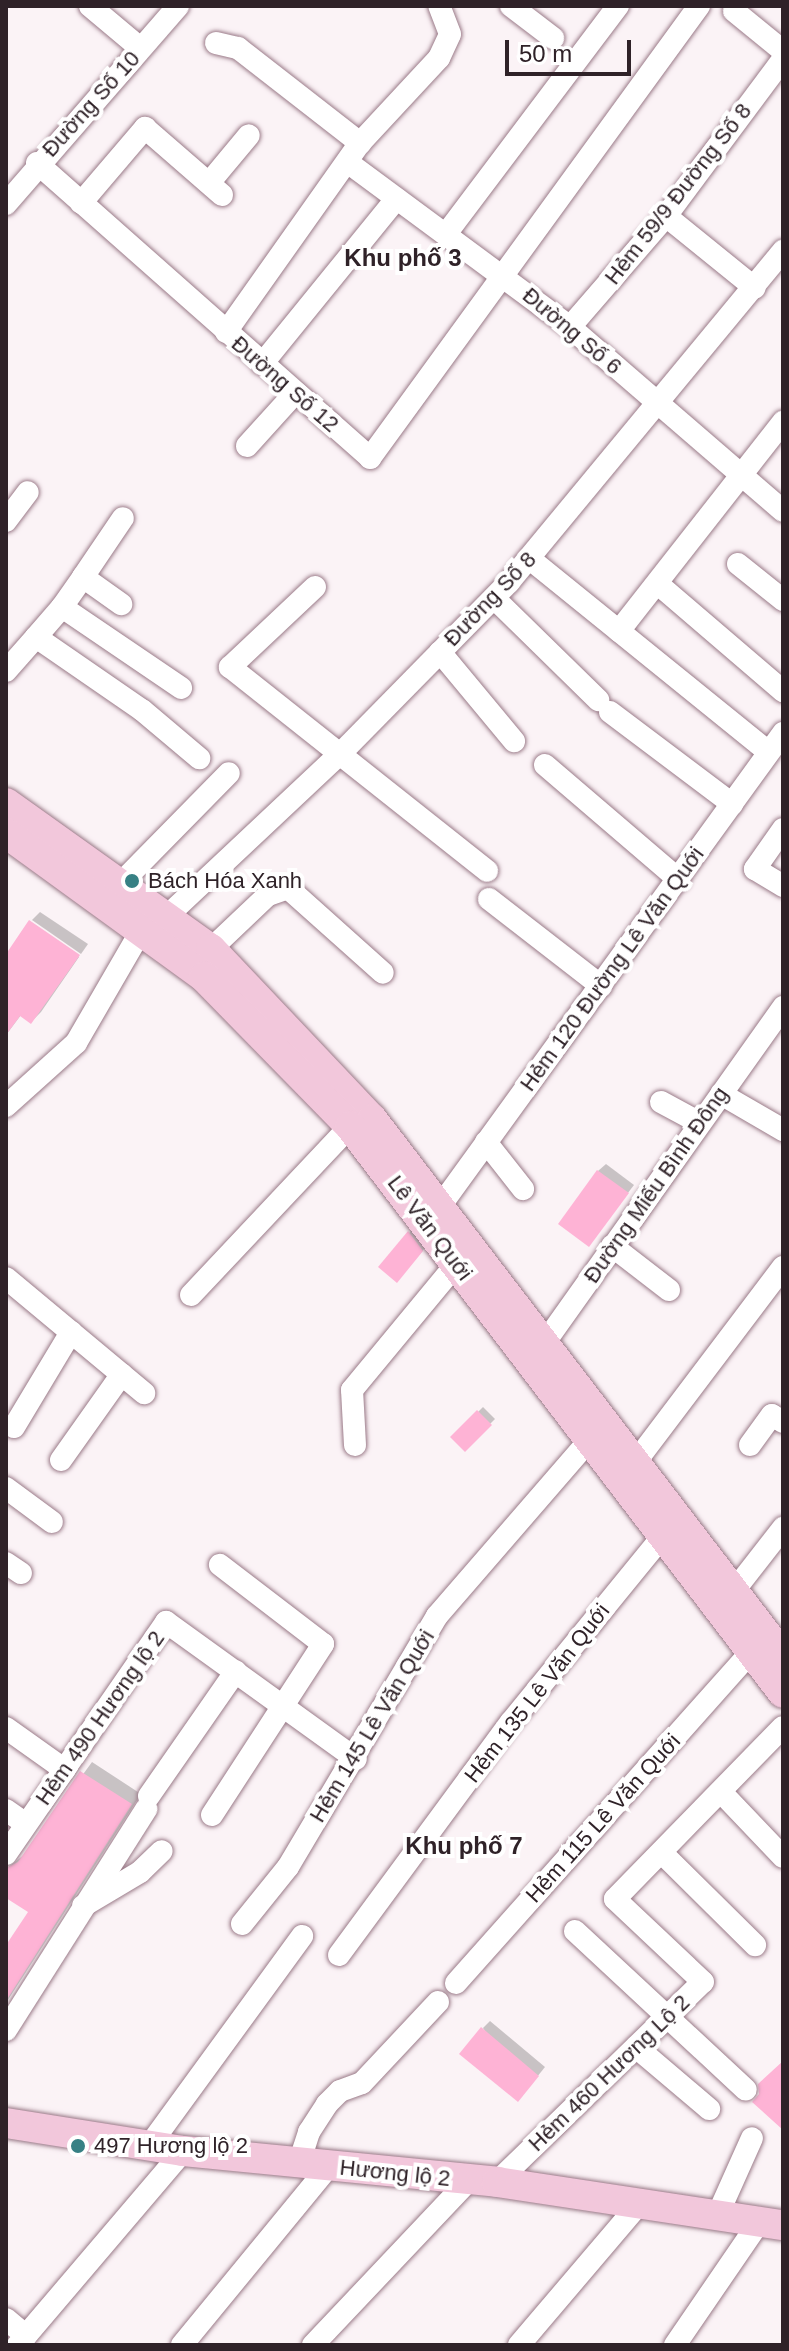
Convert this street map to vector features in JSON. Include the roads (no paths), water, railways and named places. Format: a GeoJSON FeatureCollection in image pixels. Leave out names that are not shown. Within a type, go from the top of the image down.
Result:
{"type":"FeatureCollection","features":[{"type":"Feature","properties":{"kind":"main road","name":"Lê Văn Quới"},"geometry":{"type":"LineString","coordinates":[[6,803],[118,886],[350,1126],[457,1263],[634,1464],[725,1602],[750,1653],[783,1693]]}},
{"type":"Feature","properties":{"kind":"main road","name":"Lê Văn Quới"},"geometry":{"type":"LineString","coordinates":[[6,833],[154,924],[211,949],[372,1119],[441,1205],[537,1353],[587,1443],[661,1538],[783,1656]]}},
{"type":"Feature","properties":{"kind":"main road","name":"Hương lộ 2"},"geometry":{"type":"LineString","coordinates":[[6,2123],[183,2151],[483,2181],[771,2223]]}},
{"type":"Feature","properties":{"kind":"street"},"geometry":{"type":"LineString","coordinates":[[90,6],[140,48]]}},
{"type":"Feature","properties":{"kind":"street","name":"Đường Số 10"},"geometry":{"type":"LineString","coordinates":[[6,204],[37,163],[178,6]]}},
{"type":"Feature","properties":{"kind":"street","name":"Đường Số 12"},"geometry":{"type":"LineString","coordinates":[[439,6],[450,34],[439,58],[360,143],[350,164],[226,332],[370,458],[505,276]]}},
{"type":"Feature","properties":{"kind":"street"},"geometry":{"type":"LineString","coordinates":[[511,6],[553,38]]}},
{"type":"Feature","properties":{"kind":"street"},"geometry":{"type":"LineString","coordinates":[[446,234],[618,6]]}},
{"type":"Feature","properties":{"kind":"street"},"geometry":{"type":"LineString","coordinates":[[505,276],[699,6]]}},
{"type":"Feature","properties":{"kind":"street"},"geometry":{"type":"LineString","coordinates":[[734,11],[783,51]]}},
{"type":"Feature","properties":{"kind":"street"},"geometry":{"type":"LineString","coordinates":[[216,43],[238,48],[360,143]]}},
{"type":"Feature","properties":{"kind":"street","name":"Hẻm 59/9 Đường Số 8"},"geometry":{"type":"LineString","coordinates":[[570,327],[666,216],[783,59]]}},
{"type":"Feature","properties":{"kind":"street"},"geometry":{"type":"LineString","coordinates":[[81,203],[145,128],[216,189],[249,135]]}},
{"type":"Feature","properties":{"kind":"street"},"geometry":{"type":"LineString","coordinates":[[37,163],[226,332]]}},
{"type":"Feature","properties":{"kind":"street","name":"Đường Số 6"},"geometry":{"type":"LineString","coordinates":[[350,164],[570,327],[783,511]]}},
{"type":"Feature","properties":{"kind":"street"},"geometry":{"type":"LineString","coordinates":[[262,364],[396,199]]}},
{"type":"Feature","properties":{"kind":"street"},"geometry":{"type":"LineString","coordinates":[[666,216],[755,288]]}},
{"type":"Feature","properties":{"kind":"street","name":"Đường Số 8"},"geometry":{"type":"LineString","coordinates":[[6,1106],[76,1043],[154,924],[341,753],[530,559],[783,251]]}},
{"type":"Feature","properties":{"kind":"street"},"geometry":{"type":"LineString","coordinates":[[247,446],[295,393]]}},
{"type":"Feature","properties":{"kind":"street"},"geometry":{"type":"LineString","coordinates":[[619,631],[783,422]]}},
{"type":"Feature","properties":{"kind":"street"},"geometry":{"type":"LineString","coordinates":[[6,521],[28,492]]}},
{"type":"Feature","properties":{"kind":"street"},"geometry":{"type":"LineString","coordinates":[[6,671],[62,607],[123,518]]}},
{"type":"Feature","properties":{"kind":"street"},"geometry":{"type":"LineString","coordinates":[[530,559],[768,752]]}},
{"type":"Feature","properties":{"kind":"street"},"geometry":{"type":"LineString","coordinates":[[738,564],[783,600]]}},
{"type":"Feature","properties":{"kind":"street"},"geometry":{"type":"LineString","coordinates":[[83,577],[121,604]]}},
{"type":"Feature","properties":{"kind":"street"},"geometry":{"type":"LineString","coordinates":[[658,584],[783,691]]}},
{"type":"Feature","properties":{"kind":"street"},"geometry":{"type":"LineString","coordinates":[[315,587],[230,667],[487,871]]}},
{"type":"Feature","properties":{"kind":"street"},"geometry":{"type":"LineString","coordinates":[[494,598],[604,706],[732,804]]}},
{"type":"Feature","properties":{"kind":"street"},"geometry":{"type":"LineString","coordinates":[[62,607],[181,688]]}},
{"type":"Feature","properties":{"kind":"street"},"geometry":{"type":"LineString","coordinates":[[36,637],[142,710],[199,758]]}},
{"type":"Feature","properties":{"kind":"street"},"geometry":{"type":"LineString","coordinates":[[440,652],[514,741]]}},
{"type":"Feature","properties":{"kind":"street","name":"Hẻm 120 Đường Lê Văn Quới"},"geometry":{"type":"LineString","coordinates":[[441,1205],[783,733]]}},
{"type":"Feature","properties":{"kind":"street"},"geometry":{"type":"LineString","coordinates":[[545,765],[679,880]]}},
{"type":"Feature","properties":{"kind":"street"},"geometry":{"type":"LineString","coordinates":[[118,886],[229,773]]}},
{"type":"Feature","properties":{"kind":"street"},"geometry":{"type":"LineString","coordinates":[[783,829],[755,869],[783,886]]}},
{"type":"Feature","properties":{"kind":"street"},"geometry":{"type":"LineString","coordinates":[[211,949],[268,895],[288,888],[383,973]]}},
{"type":"Feature","properties":{"kind":"street"},"geometry":{"type":"LineString","coordinates":[[489,899],[601,986]]}},
{"type":"Feature","properties":{"kind":"street","name":"Đường Miếu Bình Đông"},"geometry":{"type":"LineString","coordinates":[[537,1353],[783,1007]]}},
{"type":"Feature","properties":{"kind":"street"},"geometry":{"type":"LineString","coordinates":[[721,1094],[783,1130]]}},
{"type":"Feature","properties":{"kind":"street"},"geometry":{"type":"LineString","coordinates":[[661,1102],[700,1123]]}},
{"type":"Feature","properties":{"kind":"street"},"geometry":{"type":"LineString","coordinates":[[191,1295],[350,1126]]}},
{"type":"Feature","properties":{"kind":"street"},"geometry":{"type":"LineString","coordinates":[[486,1142],[523,1189]]}},
{"type":"Feature","properties":{"kind":"street"},"geometry":{"type":"LineString","coordinates":[[612,1246],[669,1290]]}},
{"type":"Feature","properties":{"kind":"street"},"geometry":{"type":"LineString","coordinates":[[355,1445],[352,1390],[457,1263]]}},
{"type":"Feature","properties":{"kind":"street"},"geometry":{"type":"LineString","coordinates":[[634,1464],[783,1267]]}},
{"type":"Feature","properties":{"kind":"street"},"geometry":{"type":"LineString","coordinates":[[8,1285],[144,1393]]}},
{"type":"Feature","properties":{"kind":"street"},"geometry":{"type":"LineString","coordinates":[[14,1427],[71,1332]]}},
{"type":"Feature","properties":{"kind":"street"},"geometry":{"type":"LineString","coordinates":[[61,1460],[122,1374]]}},
{"type":"Feature","properties":{"kind":"street"},"geometry":{"type":"LineString","coordinates":[[750,1445],[772,1415],[783,1422]]}},
{"type":"Feature","properties":{"kind":"street","name":"Hẻm 145 Lê Văn Quới"},"geometry":{"type":"LineString","coordinates":[[242,1924],[288,1867],[356,1759],[390,1688],[437,1616],[587,1443]]}},
{"type":"Feature","properties":{"kind":"street"},"geometry":{"type":"LineString","coordinates":[[6,1488],[52,1522]]}},
{"type":"Feature","properties":{"kind":"street"},"geometry":{"type":"LineString","coordinates":[[725,1602],[783,1528]]}},
{"type":"Feature","properties":{"kind":"street","name":"Hẻm 135 Lê Văn Quới"},"geometry":{"type":"LineString","coordinates":[[339,1955],[511,1722],[661,1538]]}},
{"type":"Feature","properties":{"kind":"street"},"geometry":{"type":"LineString","coordinates":[[212,1815],[323,1644],[220,1565]]}},
{"type":"Feature","properties":{"kind":"street","name":"Hẻm 490 Hương lộ 2"},"geometry":{"type":"LineString","coordinates":[[6,1854],[166,1622],[236,1671]]}},
{"type":"Feature","properties":{"kind":"street","name":"Hẻm 115 Lê Văn Quới"},"geometry":{"type":"LineString","coordinates":[[456,1983],[750,1653]]}},
{"type":"Feature","properties":{"kind":"street"},"geometry":{"type":"LineString","coordinates":[[6,2030],[147,1802],[236,1671],[356,1759]]}},
{"type":"Feature","properties":{"kind":"street"},"geometry":{"type":"LineString","coordinates":[[755,1945],[662,1853],[783,1727]]}},
{"type":"Feature","properties":{"kind":"street"},"geometry":{"type":"LineString","coordinates":[[6,1728],[65,1770]]}},
{"type":"Feature","properties":{"kind":"street"},"geometry":{"type":"LineString","coordinates":[[722,1793],[783,1857]]}},
{"type":"Feature","properties":{"kind":"street"},"geometry":{"type":"LineString","coordinates":[[6,1810],[26,1824]]}},
{"type":"Feature","properties":{"kind":"street"},"geometry":{"type":"LineString","coordinates":[[83,1906],[148,1866],[162,1851]]}},
{"type":"Feature","properties":{"kind":"street","name":"Hẻm 460 Hương Lộ 2"},"geometry":{"type":"LineString","coordinates":[[313,2345],[483,2181],[636,2047],[703,1982],[615,1899],[662,1853]]}},
{"type":"Feature","properties":{"kind":"street"},"geometry":{"type":"LineString","coordinates":[[575,1931],[746,2090]]}},
{"type":"Feature","properties":{"kind":"street"},"geometry":{"type":"LineString","coordinates":[[149,2146],[302,1936]]}},
{"type":"Feature","properties":{"kind":"street"},"geometry":{"type":"LineString","coordinates":[[182,2345],[314,2164],[309,2132],[327,2104],[340,2091],[362,2083],[438,2002]]}},
{"type":"Feature","properties":{"kind":"street"},"geometry":{"type":"LineString","coordinates":[[636,2047],[709,2109]]}},
{"type":"Feature","properties":{"kind":"street"},"geometry":{"type":"LineString","coordinates":[[718,2214],[752,2138]]}},
{"type":"Feature","properties":{"kind":"street"},"geometry":{"type":"LineString","coordinates":[[6,2319],[22,2340],[183,2151]]}},
{"type":"Feature","properties":{"kind":"street"},"geometry":{"type":"LineString","coordinates":[[519,2345],[639,2204]]}},
{"type":"Feature","properties":{"kind":"street"},"geometry":{"type":"LineString","coordinates":[[675,2345],[771,2223]]}},
{"type":"Feature","properties":{"kind":"place","name":"Bách Hóa Xanh"},"geometry":{"type":"Point","coordinates":[132,881]}},
{"type":"Feature","properties":{"kind":"place","name":"497 Hương lộ 2"},"geometry":{"type":"Point","coordinates":[78,2146]}},
{"type":"Feature","properties":{"kind":"district","name":"Khu phố 3"},"geometry":{"type":"Point","coordinates":[403,258]}},
{"type":"Feature","properties":{"kind":"district","name":"Khu phố 7"},"geometry":{"type":"Point","coordinates":[464,1846]}}]}
